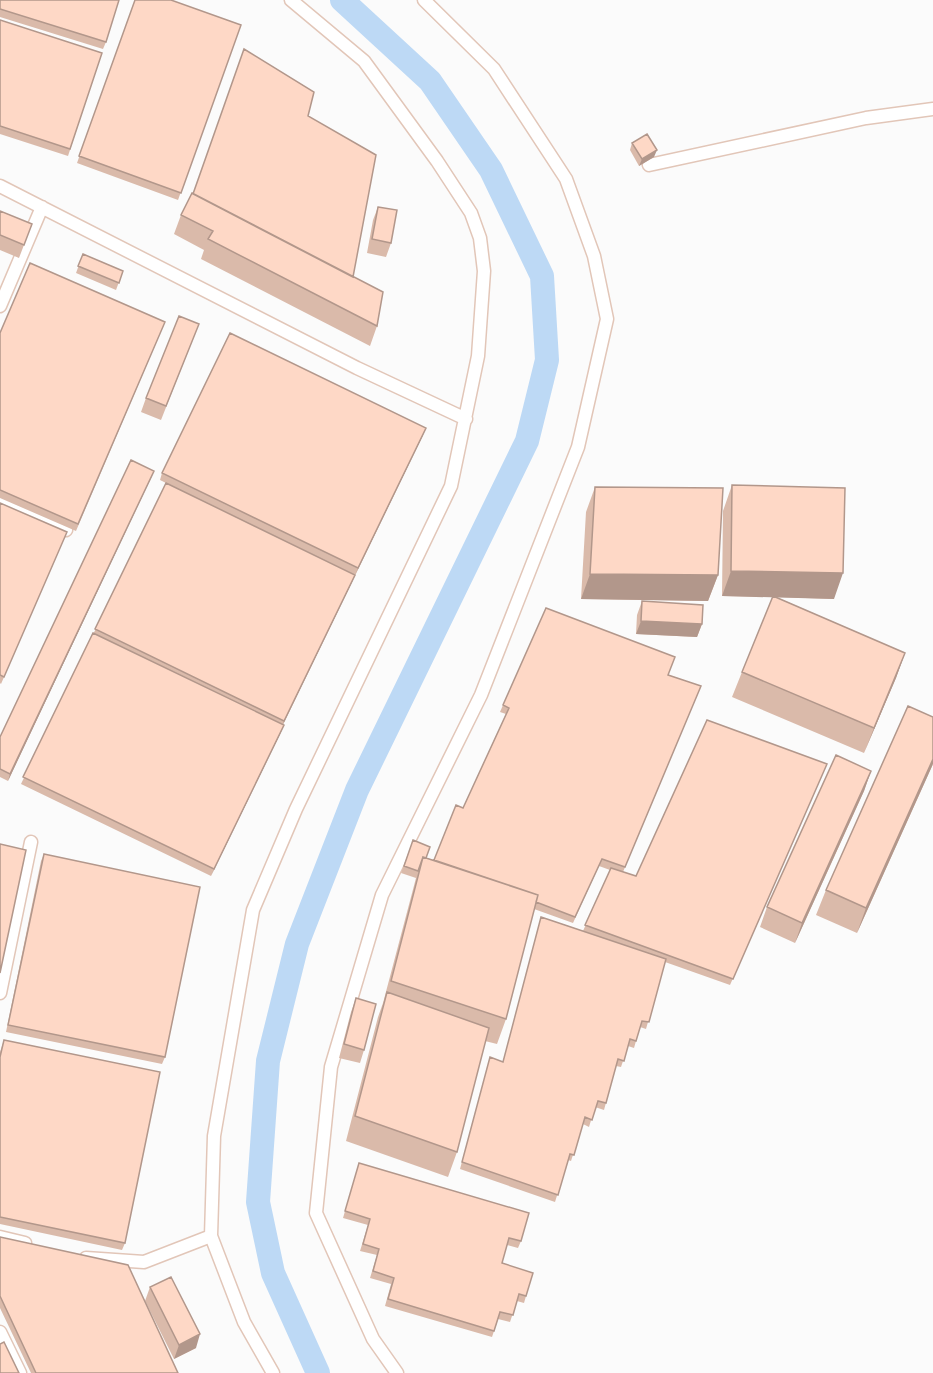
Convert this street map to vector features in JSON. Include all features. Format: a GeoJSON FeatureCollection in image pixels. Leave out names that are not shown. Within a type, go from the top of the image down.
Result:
{"type":"FeatureCollection","features":[{"type":"Feature","properties":{"kind":"lane"},"geometry":{"type":"LineString","coordinates":[[273,1373],[244,1322],[211,1236],[214,1136],[253,910],[301,799],[451,486],[478,356],[484,271],[480,238],[471,213],[364,61],[291,0]]}},
{"type":"Feature","properties":{"kind":"lane"},"geometry":{"type":"LineString","coordinates":[[397,1373],[373,1339],[316,1213],[331,1067],[382,895],[481,695],[578,447],[607,319],[594,256],[566,179],[494,69],[424,0]]}},
{"type":"Feature","properties":{"kind":"lane"},"geometry":{"type":"LineString","coordinates":[[649,165],[866,118],[933,109]]}},
{"type":"Feature","properties":{"kind":"lane"},"geometry":{"type":"LineString","coordinates":[[0,186],[357,368],[466,419]]}},
{"type":"Feature","properties":{"kind":"lane"},"geometry":{"type":"LineString","coordinates":[[0,306],[25,264],[42,207]]}},
{"type":"Feature","properties":{"kind":"lane"},"geometry":{"type":"LineString","coordinates":[[0,503],[66,530]]}},
{"type":"Feature","properties":{"kind":"lane"},"geometry":{"type":"LineString","coordinates":[[0,993],[31,842]]}},
{"type":"Feature","properties":{"kind":"lane"},"geometry":{"type":"LineString","coordinates":[[72,1255],[144,1262],[211,1236]]}},
{"type":"Feature","properties":{"kind":"lane"},"geometry":{"type":"LineString","coordinates":[[0,1237],[41,1247]]}},
{"type":"Feature","properties":{"kind":"lane"},"geometry":{"type":"LineString","coordinates":[[0,1332],[20,1373]]}},
{"type":"Feature","properties":{"kind":"building"},"geometry":{"type":"Polygon","coordinates":[[[0,0],[119,0],[106,42],[0,9],[0,0]]]}},
{"type":"Feature","properties":{"kind":"building"},"geometry":{"type":"Polygon","coordinates":[[[135,0],[171,0],[241,25],[181,193],[79,156],[135,0]]]}},
{"type":"Feature","properties":{"kind":"building"},"geometry":{"type":"Polygon","coordinates":[[[0,20],[102,53],[70,149],[0,126],[0,20]]]}},
{"type":"Feature","properties":{"kind":"building"},"geometry":{"type":"Polygon","coordinates":[[[244,49],[314,92],[308,116],[376,155],[353,277],[193,194],[244,49]]]}},
{"type":"Feature","properties":{"kind":"building"},"geometry":{"type":"Polygon","coordinates":[[[647,134],[657,150],[642,159],[632,143],[647,134]]]}},
{"type":"Feature","properties":{"kind":"building"},"geometry":{"type":"Polygon","coordinates":[[[192,193],[383,292],[377,326],[208,239],[213,231],[181,215],[192,193]]]}},
{"type":"Feature","properties":{"kind":"building"},"geometry":{"type":"Polygon","coordinates":[[[378,207],[397,210],[391,243],[372,239],[378,207]]]}},
{"type":"Feature","properties":{"kind":"building"},"geometry":{"type":"Polygon","coordinates":[[[0,211],[32,224],[24,245],[0,235],[0,211]]]}},
{"type":"Feature","properties":{"kind":"building"},"geometry":{"type":"Polygon","coordinates":[[[83,254],[123,271],[119,283],[78,266],[83,254]]]}},
{"type":"Feature","properties":{"kind":"building"},"geometry":{"type":"Polygon","coordinates":[[[30,263],[165,322],[78,524],[0,490],[0,333],[30,263]]]}},
{"type":"Feature","properties":{"kind":"building"},"geometry":{"type":"Polygon","coordinates":[[[179,316],[199,324],[166,406],[146,398],[179,316]]]}},
{"type":"Feature","properties":{"kind":"building"},"geometry":{"type":"Polygon","coordinates":[[[230,333],[426,428],[358,568],[162,473],[230,333]]]}},
{"type":"Feature","properties":{"kind":"building"},"geometry":{"type":"Polygon","coordinates":[[[131,460],[154,471],[10,774],[0,769],[0,737],[131,460]]]}},
{"type":"Feature","properties":{"kind":"building"},"geometry":{"type":"Polygon","coordinates":[[[166,483],[355,575],[284,721],[95,629],[166,483]]]}},
{"type":"Feature","properties":{"kind":"building"},"geometry":{"type":"Polygon","coordinates":[[[732,485],[845,488],[843,573],[731,571],[732,485]]]}},
{"type":"Feature","properties":{"kind":"building"},"geometry":{"type":"Polygon","coordinates":[[[595,487],[723,488],[718,575],[590,574],[595,487]]]}},
{"type":"Feature","properties":{"kind":"building"},"geometry":{"type":"Polygon","coordinates":[[[0,503],[67,532],[4,677],[0,675],[0,503]]]}},
{"type":"Feature","properties":{"kind":"building"},"geometry":{"type":"Polygon","coordinates":[[[773,596],[905,653],[874,728],[742,672],[773,596]]]}},
{"type":"Feature","properties":{"kind":"building"},"geometry":{"type":"Polygon","coordinates":[[[642,601],[703,605],[702,624],[641,621],[642,601]]]}},
{"type":"Feature","properties":{"kind":"building"},"geometry":{"type":"Polygon","coordinates":[[[546,608],[675,657],[668,675],[701,686],[625,867],[602,859],[575,917],[536,902],[538,895],[434,860],[456,805],[463,808],[509,708],[503,705],[546,608]]]}},
{"type":"Feature","properties":{"kind":"building"},"geometry":{"type":"Polygon","coordinates":[[[93,633],[284,725],[214,869],[23,777],[93,633]]]}},
{"type":"Feature","properties":{"kind":"building"},"geometry":{"type":"Polygon","coordinates":[[[908,706],[933,717],[933,759],[866,908],[826,890],[908,706]]]}},
{"type":"Feature","properties":{"kind":"building"},"geometry":{"type":"Polygon","coordinates":[[[707,720],[827,764],[733,979],[585,925],[611,868],[636,876],[707,720]]]}},
{"type":"Feature","properties":{"kind":"building"},"geometry":{"type":"Polygon","coordinates":[[[836,755],[871,771],[802,923],[767,907],[836,755]]]}},
{"type":"Feature","properties":{"kind":"building"},"geometry":{"type":"Polygon","coordinates":[[[413,840],[430,847],[418,871],[404,866],[413,840]]]}},
{"type":"Feature","properties":{"kind":"building"},"geometry":{"type":"Polygon","coordinates":[[[0,844],[26,850],[0,973],[0,844]]]}},
{"type":"Feature","properties":{"kind":"building"},"geometry":{"type":"Polygon","coordinates":[[[44,854],[200,887],[165,1057],[8,1025],[44,854]]]}},
{"type":"Feature","properties":{"kind":"building"},"geometry":{"type":"Polygon","coordinates":[[[423,857],[538,895],[506,1019],[391,981],[423,857]]]}},
{"type":"Feature","properties":{"kind":"building"},"geometry":{"type":"Polygon","coordinates":[[[541,917],[666,959],[649,1022],[642,1021],[636,1041],[630,1039],[624,1061],[618,1059],[606,1103],[598,1101],[592,1120],[585,1117],[574,1155],[570,1154],[558,1195],[462,1162],[490,1057],[503,1062],[541,917]]]}},
{"type":"Feature","properties":{"kind":"building"},"geometry":{"type":"Polygon","coordinates":[[[387,992],[489,1028],[457,1152],[355,1116],[387,992]]]}},
{"type":"Feature","properties":{"kind":"building"},"geometry":{"type":"Polygon","coordinates":[[[356,998],[376,1004],[364,1050],[344,1044],[356,998]]]}},
{"type":"Feature","properties":{"kind":"building"},"geometry":{"type":"Polygon","coordinates":[[[4,1040],[160,1072],[125,1243],[0,1217],[0,1057],[4,1040]]]}},
{"type":"Feature","properties":{"kind":"building"},"geometry":{"type":"Polygon","coordinates":[[[359,1163],[529,1213],[521,1241],[509,1238],[502,1263],[533,1273],[526,1296],[519,1294],[513,1315],[500,1312],[494,1331],[388,1299],[394,1278],[373,1271],[379,1249],[363,1244],[370,1219],[345,1211],[359,1163]]]}},
{"type":"Feature","properties":{"kind":"building"},"geometry":{"type":"Polygon","coordinates":[[[0,1237],[128,1265],[178,1373],[36,1373],[0,1296],[0,1237]]]}},
{"type":"Feature","properties":{"kind":"building"},"geometry":{"type":"Polygon","coordinates":[[[171,1277],[200,1334],[179,1345],[150,1287],[171,1277]]]}},
{"type":"Feature","properties":{"kind":"building"},"geometry":{"type":"Polygon","coordinates":[[[4,1342],[19,1373],[0,1373],[0,1344],[4,1342]]]}},
{"type":"Feature","properties":{"kind":"waterway"},"geometry":{"type":"LineString","coordinates":[[318,1373],[273,1273],[258,1202],[268,1061],[297,944],[357,790],[527,441],[547,360],[542,276],[491,170],[430,81],[342,0]]}}]}
